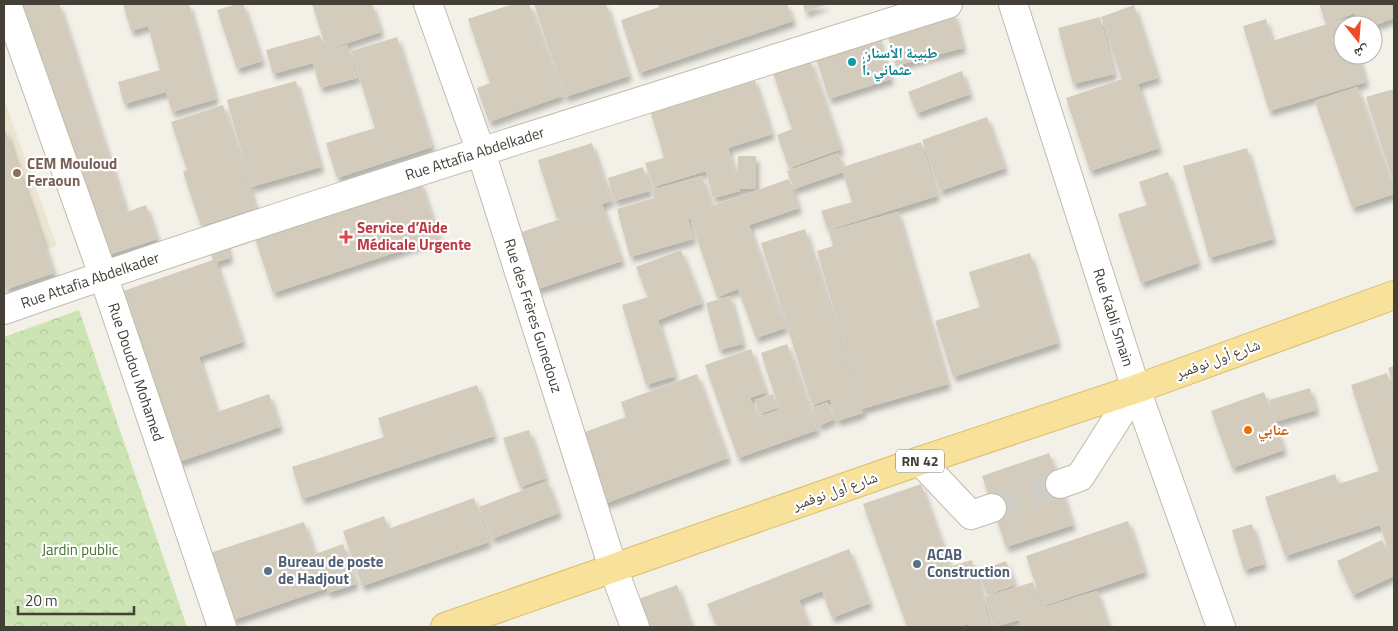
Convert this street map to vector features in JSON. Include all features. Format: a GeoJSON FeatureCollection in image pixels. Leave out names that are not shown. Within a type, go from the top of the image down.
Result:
{"type":"FeatureCollection","features":[{"type":"Feature","properties":{"kind":"main road","name":"شارع أول نوفمبر"},"geometry":{"type":"LineString","coordinates":[[445,627],[1136,388],[1394,295]]}},
{"type":"Feature","properties":{"kind":"street","name":"Rue Doudou Mohamed"},"geometry":{"type":"LineString","coordinates":[[7,4],[103,275],[222,627]]}},
{"type":"Feature","properties":{"kind":"street","name":"Rue des Frères Gunedouz"},"geometry":{"type":"LineString","coordinates":[[428,4],[482,152],[613,568],[635,627]]}},
{"type":"Feature","properties":{"kind":"street","name":"Rue Attafia Abdelkader"},"geometry":{"type":"LineString","coordinates":[[4,310],[103,275],[482,152],[948,4]]}},
{"type":"Feature","properties":{"kind":"street","name":"Rue Kabli Smain"},"geometry":{"type":"LineString","coordinates":[[1013,4],[1136,388],[1221,627]]}},
{"type":"Feature","properties":{"kind":"street"},"geometry":{"type":"LineString","coordinates":[[1060,484],[1080,477],[1136,388]]}},
{"type":"Feature","properties":{"kind":"street"},"geometry":{"type":"LineString","coordinates":[[920,462],[971,515],[992,508]]}},
{"type":"Feature","properties":{"kind":"shaded area","name":"CEM Mouloud Feraoun"},"geometry":{"type":"Polygon","coordinates":[[[4,99],[57,246],[4,264],[4,99]]]}},
{"type":"Feature","properties":{"kind":"green space","name":"Jardin public"},"geometry":{"type":"Polygon","coordinates":[[[79,310],[187,627],[4,627],[4,337],[79,310]]]}},
{"type":"Feature","properties":{"kind":"building"},"geometry":{"type":"Polygon","coordinates":[[[9,4],[59,4],[127,212],[146,205],[157,239],[93,260],[9,4]]]}},
{"type":"Feature","properties":{"kind":"building"},"geometry":{"type":"Polygon","coordinates":[[[123,4],[189,4],[216,99],[172,112],[166,92],[124,104],[118,82],[160,70],[148,26],[131,31],[123,4]]]}},
{"type":"Feature","properties":{"kind":"building"},"geometry":{"type":"Polygon","coordinates":[[[243,4],[262,61],[237,69],[217,10],[243,4]]]}},
{"type":"Feature","properties":{"kind":"building"},"geometry":{"type":"Polygon","coordinates":[[[312,4],[372,4],[381,32],[327,50],[312,4]]]}},
{"type":"Feature","properties":{"kind":"building"},"geometry":{"type":"Polygon","coordinates":[[[513,4],[529,4],[562,96],[489,122],[477,88],[490,83],[468,19],[513,4]]]}},
{"type":"Feature","properties":{"kind":"building"},"geometry":{"type":"Polygon","coordinates":[[[534,4],[606,4],[629,76],[565,97],[534,4]]]}},
{"type":"Feature","properties":{"kind":"building"},"geometry":{"type":"Polygon","coordinates":[[[658,4],[787,4],[793,21],[639,73],[621,20],[659,7],[658,4]]]}},
{"type":"Feature","properties":{"kind":"building"},"geometry":{"type":"Polygon","coordinates":[[[803,4],[828,4],[805,12],[803,4]]]}},
{"type":"Feature","properties":{"kind":"building"},"geometry":{"type":"Polygon","coordinates":[[[1319,4],[1394,4],[1394,18],[1383,22],[1383,15],[1356,15],[1355,13],[1350,15],[1333,15],[1333,21],[1326,24],[1319,4]]]}},
{"type":"Feature","properties":{"kind":"building"},"geometry":{"type":"Polygon","coordinates":[[[1134,5],[1158,78],[1138,84],[1159,148],[1090,171],[1066,98],[1122,79],[1101,17],[1134,5]]]}},
{"type":"Feature","properties":{"kind":"building"},"geometry":{"type":"Polygon","coordinates":[[[954,13],[963,48],[896,66],[887,32],[954,13]]]}},
{"type":"Feature","properties":{"kind":"building"},"geometry":{"type":"Polygon","coordinates":[[[1100,17],[1114,74],[1073,84],[1058,28],[1100,17]]]}},
{"type":"Feature","properties":{"kind":"building"},"geometry":{"type":"Polygon","coordinates":[[[1266,19],[1272,41],[1333,22],[1333,65],[1361,65],[1366,82],[1269,111],[1243,26],[1266,19]]]}},
{"type":"Feature","properties":{"kind":"building","name":"طبيبة الأسنان عثماني .أ"},"geometry":{"type":"Polygon","coordinates":[[[874,24],[891,79],[829,99],[812,45],[874,24]]]}},
{"type":"Feature","properties":{"kind":"building"},"geometry":{"type":"Polygon","coordinates":[[[320,35],[325,51],[323,52],[347,45],[357,78],[320,88],[313,63],[273,74],[266,50],[320,35]]]}},
{"type":"Feature","properties":{"kind":"building"},"geometry":{"type":"Polygon","coordinates":[[[397,37],[432,147],[337,178],[326,143],[375,128],[351,51],[397,37]]]}},
{"type":"Feature","properties":{"kind":"building"},"geometry":{"type":"Polygon","coordinates":[[[810,60],[841,149],[789,168],[777,135],[792,129],[773,73],[810,60]]]}},
{"type":"Feature","properties":{"kind":"building"},"geometry":{"type":"Polygon","coordinates":[[[962,71],[970,94],[917,113],[908,92],[962,71]]]}},
{"type":"Feature","properties":{"kind":"building"},"geometry":{"type":"Polygon","coordinates":[[[754,78],[772,134],[728,148],[737,180],[738,156],[756,156],[756,189],[739,189],[740,191],[713,198],[706,171],[653,187],[645,163],[664,158],[650,110],[754,78]]]}},
{"type":"Feature","properties":{"kind":"building"},"geometry":{"type":"Polygon","coordinates":[[[296,81],[321,167],[251,187],[227,100],[296,81]]]}},
{"type":"Feature","properties":{"kind":"building"},"geometry":{"type":"Polygon","coordinates":[[[1357,87],[1394,194],[1352,208],[1315,101],[1357,87]]]}},
{"type":"Feature","properties":{"kind":"building"},"geometry":{"type":"Polygon","coordinates":[[[1394,89],[1394,184],[1366,97],[1394,89]]]}},
{"type":"Feature","properties":{"kind":"building"},"geometry":{"type":"Polygon","coordinates":[[[223,105],[256,208],[201,226],[183,172],[187,170],[171,122],[223,105]]]}},
{"type":"Feature","properties":{"kind":"building"},"geometry":{"type":"Polygon","coordinates":[[[987,117],[1005,168],[940,191],[922,140],[987,117]]]}},
{"type":"Feature","properties":{"kind":"building","name":"CEM Mouloud Feraoun"},"geometry":{"type":"Polygon","coordinates":[[[4,126],[54,273],[4,290],[4,126]]]}},
{"type":"Feature","properties":{"kind":"building"},"geometry":{"type":"Polygon","coordinates":[[[921,142],[937,196],[828,230],[821,211],[852,202],[843,172],[794,189],[787,171],[838,153],[843,167],[921,142]]]}},
{"type":"Feature","properties":{"kind":"building"},"geometry":{"type":"Polygon","coordinates":[[[592,143],[611,201],[602,204],[622,261],[526,293],[507,237],[593,208],[557,219],[538,160],[592,143]]]}},
{"type":"Feature","properties":{"kind":"building"},"geometry":{"type":"Polygon","coordinates":[[[1247,148],[1273,239],[1209,258],[1183,166],[1247,148]]]}},
{"type":"Feature","properties":{"kind":"building"},"geometry":{"type":"Polygon","coordinates":[[[643,167],[650,191],[614,201],[608,178],[643,167]]]}},
{"type":"Feature","properties":{"kind":"building"},"geometry":{"type":"Polygon","coordinates":[[[1168,172],[1198,263],[1141,283],[1118,214],[1147,205],[1139,182],[1168,172]]]}},
{"type":"Feature","properties":{"kind":"building"},"geometry":{"type":"Polygon","coordinates":[[[702,176],[711,206],[789,179],[799,208],[749,225],[785,328],[756,338],[738,289],[717,297],[690,218],[688,219],[693,239],[630,257],[617,209],[654,198],[652,190],[702,176]]]}},
{"type":"Feature","properties":{"kind":"building","name":"Service d’Aide Médicale Urgente"},"geometry":{"type":"Polygon","coordinates":[[[420,181],[439,238],[273,293],[254,235],[420,181]]]}},
{"type":"Feature","properties":{"kind":"building"},"geometry":{"type":"Polygon","coordinates":[[[898,212],[948,384],[862,409],[817,251],[833,246],[829,231],[898,212]]]}},
{"type":"Feature","properties":{"kind":"building"},"geometry":{"type":"Polygon","coordinates":[[[805,229],[863,413],[837,421],[830,399],[812,405],[761,243],[805,229]]]}},
{"type":"Feature","properties":{"kind":"building"},"geometry":{"type":"Polygon","coordinates":[[[225,236],[230,258],[216,262],[243,342],[199,357],[217,412],[269,394],[280,427],[161,468],[103,298],[213,260],[208,240],[225,236]]]}},
{"type":"Feature","properties":{"kind":"building"},"geometry":{"type":"Polygon","coordinates":[[[681,250],[702,303],[658,320],[675,376],[646,385],[622,305],[648,297],[636,267],[681,250]]]}},
{"type":"Feature","properties":{"kind":"building"},"geometry":{"type":"Polygon","coordinates":[[[1030,253],[1058,343],[953,377],[935,321],[980,307],[969,272],[1030,253]]]}},
{"type":"Feature","properties":{"kind":"building"},"geometry":{"type":"Polygon","coordinates":[[[730,296],[743,344],[719,350],[706,303],[730,296]]]}},
{"type":"Feature","properties":{"kind":"building"},"geometry":{"type":"Polygon","coordinates":[[[787,344],[817,430],[738,458],[705,365],[751,349],[766,392],[750,398],[757,417],[779,410],[786,430],[761,353],[787,344]]]}},
{"type":"Feature","properties":{"kind":"building"},"geometry":{"type":"Polygon","coordinates":[[[1394,366],[1394,386],[1388,368],[1394,366]]]}},
{"type":"Feature","properties":{"kind":"building"},"geometry":{"type":"Polygon","coordinates":[[[1387,373],[1394,396],[1394,576],[1353,595],[1337,561],[1382,540],[1390,556],[1380,525],[1285,556],[1265,497],[1335,474],[1338,484],[1379,471],[1351,385],[1387,373]]]}},
{"type":"Feature","properties":{"kind":"building"},"geometry":{"type":"Polygon","coordinates":[[[697,374],[728,458],[593,508],[568,438],[626,417],[621,402],[697,374]]]}},
{"type":"Feature","properties":{"kind":"building"},"geometry":{"type":"Polygon","coordinates":[[[477,385],[494,436],[302,499],[292,467],[384,437],[378,418],[477,385]]]}},
{"type":"Feature","properties":{"kind":"building"},"geometry":{"type":"Polygon","coordinates":[[[1310,388],[1316,410],[1275,422],[1269,400],[1310,388]]]}},
{"type":"Feature","properties":{"kind":"building","name":"عنابي"},"geometry":{"type":"Polygon","coordinates":[[[1264,392],[1284,450],[1232,468],[1211,411],[1264,392]]]}},
{"type":"Feature","properties":{"kind":"building"},"geometry":{"type":"Polygon","coordinates":[[[773,394],[778,408],[759,414],[755,400],[773,394]]]}},
{"type":"Feature","properties":{"kind":"building"},"geometry":{"type":"Polygon","coordinates":[[[827,402],[834,419],[819,426],[812,409],[827,402]]]}},
{"type":"Feature","properties":{"kind":"building"},"geometry":{"type":"Polygon","coordinates":[[[529,430],[546,478],[520,487],[503,438],[529,430]]]}},
{"type":"Feature","properties":{"kind":"building"},"geometry":{"type":"Polygon","coordinates":[[[1049,453],[1073,525],[1006,547],[982,476],[1049,453]]]}},
{"type":"Feature","properties":{"kind":"building"},"geometry":{"type":"Polygon","coordinates":[[[547,481],[559,513],[492,539],[479,507],[547,481]]]}},
{"type":"Feature","properties":{"kind":"building","name":"ACAB Construction"},"geometry":{"type":"Polygon","coordinates":[[[921,484],[958,588],[952,566],[972,560],[990,627],[968,627],[968,624],[959,627],[907,627],[863,504],[921,484]]]}},
{"type":"Feature","properties":{"kind":"building"},"geometry":{"type":"Polygon","coordinates":[[[474,498],[489,542],[362,586],[343,531],[384,516],[388,529],[474,498]]]}},
{"type":"Feature","properties":{"kind":"building"},"geometry":{"type":"Polygon","coordinates":[[[1128,521],[1145,572],[1043,606],[1026,556],[1128,521]]]}},
{"type":"Feature","properties":{"kind":"building","name":"Bureau de poste de Hadjout"},"geometry":{"type":"Polygon","coordinates":[[[304,522],[315,554],[343,544],[356,584],[328,593],[327,588],[233,620],[210,553],[304,522]]]}},
{"type":"Feature","properties":{"kind":"building"},"geometry":{"type":"Polygon","coordinates":[[[1252,524],[1264,564],[1244,570],[1232,530],[1252,524]]]}},
{"type":"Feature","properties":{"kind":"building"},"geometry":{"type":"Polygon","coordinates":[[[849,549],[870,603],[832,618],[822,591],[799,600],[810,627],[717,627],[707,604],[849,549]]]}},
{"type":"Feature","properties":{"kind":"building"},"geometry":{"type":"Polygon","coordinates":[[[1006,561],[1015,585],[987,595],[978,571],[1006,561]]]}},
{"type":"Feature","properties":{"kind":"building"},"geometry":{"type":"Polygon","coordinates":[[[1033,582],[1042,608],[1097,591],[1109,627],[1021,627],[1019,620],[994,627],[984,597],[1033,582]]]}},
{"type":"Feature","properties":{"kind":"building"},"geometry":{"type":"Polygon","coordinates":[[[677,585],[692,627],[630,627],[622,605],[677,585]]]}},
{"type":"Feature","properties":{"kind":"tunnel"},"geometry":{"type":"LineString","coordinates":[[992,508],[1060,484]]}},
{"type":"Feature","properties":{"kind":"place","name":"طبيبة الأسنان عثماني .أ"},"geometry":{"type":"Point","coordinates":[852,62]}},
{"type":"Feature","properties":{"kind":"place","name":"CEM Mouloud Feraoun"},"geometry":{"type":"Point","coordinates":[17,173]}},
{"type":"Feature","properties":{"kind":"place","name":"Service d’Aide Médicale Urgente"},"geometry":{"type":"Point","coordinates":[346,237]}},
{"type":"Feature","properties":{"kind":"place","name":"عنابي"},"geometry":{"type":"Point","coordinates":[1248,430]}},
{"type":"Feature","properties":{"kind":"place","name":"ACAB Construction"},"geometry":{"type":"Point","coordinates":[917,564]}},
{"type":"Feature","properties":{"kind":"place","name":"Bureau de poste de Hadjout"},"geometry":{"type":"Point","coordinates":[268,571]}}]}
